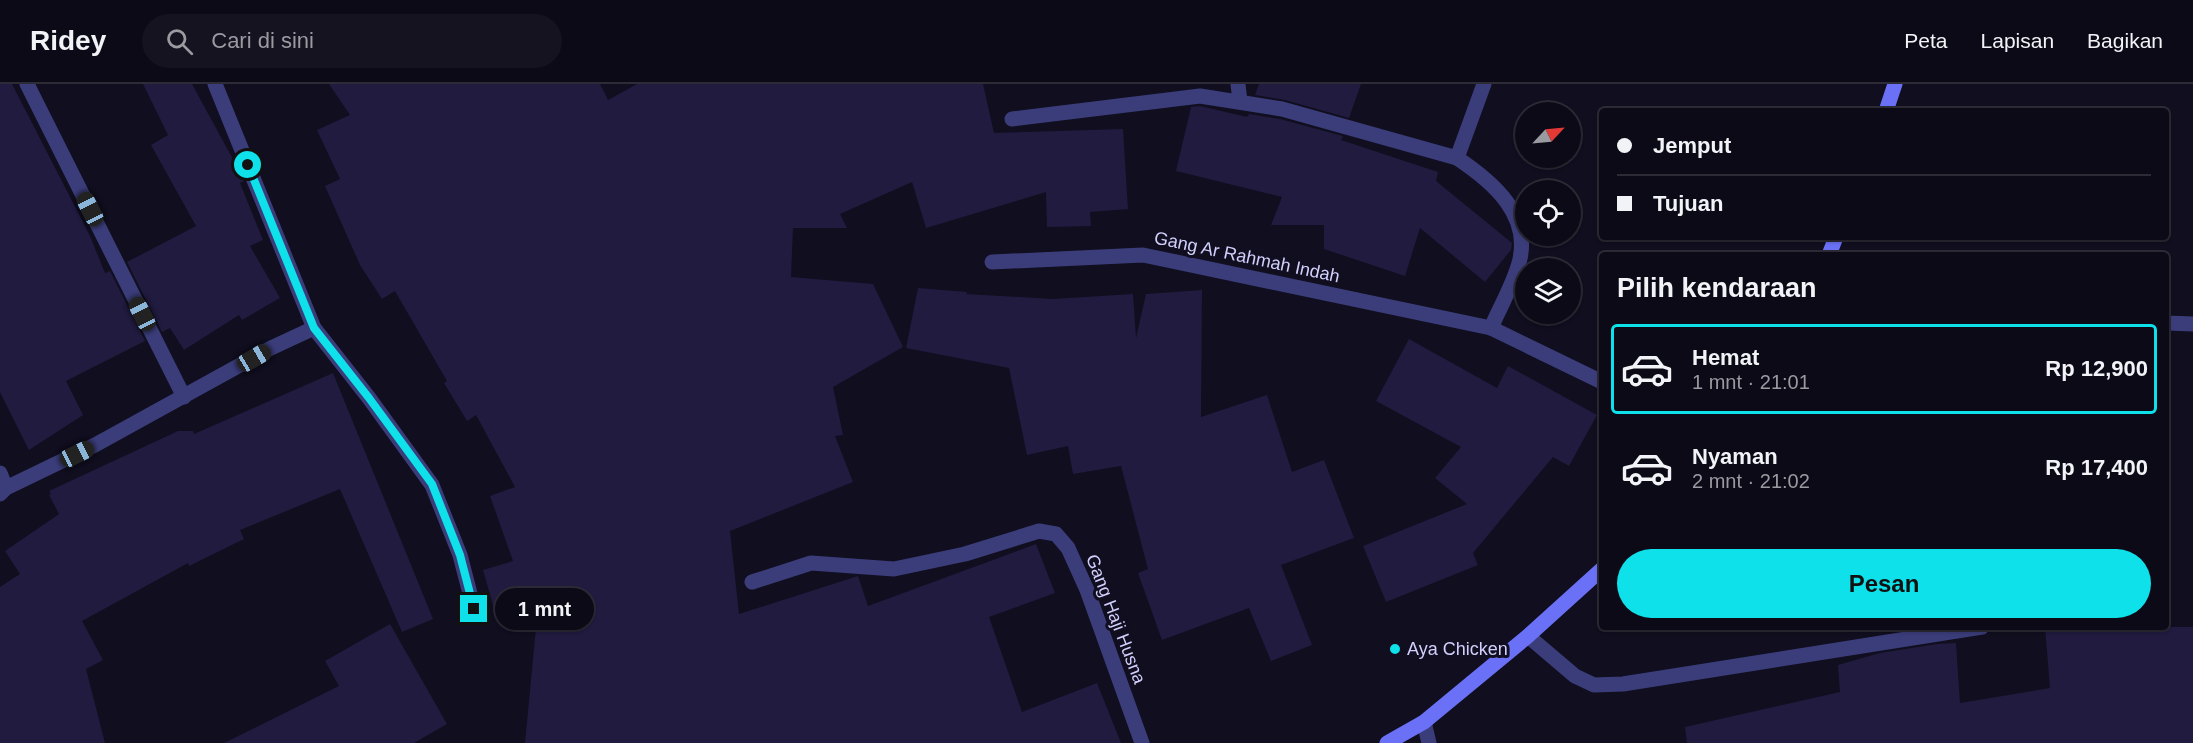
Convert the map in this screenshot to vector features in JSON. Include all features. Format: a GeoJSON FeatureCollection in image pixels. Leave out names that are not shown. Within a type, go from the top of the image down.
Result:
{"type":"FeatureCollection","features":[{"type":"Feature","properties":{"kind":"main road"},"geometry":{"type":"LineString","coordinates":[[1887,108],[1895,84]]}},
{"type":"Feature","properties":{"kind":"main road"},"geometry":{"type":"LineString","coordinates":[[1387,743],[1424,722],[1528,636],[1599,572]]}},
{"type":"Feature","properties":{"kind":"street"},"geometry":{"type":"LineString","coordinates":[[27,84],[184,398]]}},
{"type":"Feature","properties":{"kind":"street"},"geometry":{"type":"LineString","coordinates":[[214,84],[314,328],[432,484],[460,555],[474,609]]}},
{"type":"Feature","properties":{"kind":"street"},"geometry":{"type":"LineString","coordinates":[[1238,84],[1240,102]]}},
{"type":"Feature","properties":{"kind":"street"},"geometry":{"type":"LineString","coordinates":[[1457,158],[1484,84]]}},
{"type":"Feature","properties":{"kind":"street"},"geometry":{"type":"LineString","coordinates":[[1012,119],[1200,96],[1282,109],[1457,158],[1486,178],[1510,204],[1522,241],[1519,264],[1491,328]]}},
{"type":"Feature","properties":{"kind":"street","name":"Gang Ar Rahmah Indah"},"geometry":{"type":"LineString","coordinates":[[992,262],[1143,255],[1491,328],[1599,381]]}},
{"type":"Feature","properties":{"kind":"street"},"geometry":{"type":"LineString","coordinates":[[2169,323],[2193,324]]}},
{"type":"Feature","properties":{"kind":"street"},"geometry":{"type":"LineString","coordinates":[[0,474],[3,491],[184,398],[271,348],[314,328]]}},
{"type":"Feature","properties":{"kind":"street","name":"Gang Haji Husna"},"geometry":{"type":"LineString","coordinates":[[752,582],[812,563],[894,569],[965,554],[1039,531],[1056,534],[1068,548],[1087,590],[1142,743]]}},
{"type":"Feature","properties":{"kind":"street"},"geometry":{"type":"LineString","coordinates":[[1528,636],[1575,676],[1594,685],[1623,684],[1963,630]]}},
{"type":"Feature","properties":{"kind":"street"},"geometry":{"type":"LineString","coordinates":[[1424,722],[1429,743]]}},
{"type":"Feature","properties":{"kind":"building"},"geometry":{"type":"Polygon","coordinates":[[[0,84],[12,84],[90,236],[105,273],[110,271],[145,341],[66,381],[83,415],[29,450],[0,392],[0,84]]]}},
{"type":"Feature","properties":{"kind":"building"},"geometry":{"type":"Polygon","coordinates":[[[143,84],[192,84],[244,181],[240,183],[263,240],[250,246],[280,298],[242,320],[239,315],[184,350],[170,328],[162,332],[127,262],[196,226],[151,145],[168,135],[143,84]]]}},
{"type":"Feature","properties":{"kind":"building"},"geometry":{"type":"Polygon","coordinates":[[[329,84],[600,84],[608,100],[637,84],[983,84],[994,133],[1123,129],[1128,209],[1090,212],[1091,226],[1047,227],[1046,192],[926,228],[912,182],[840,214],[847,228],[793,228],[791,277],[873,284],[903,347],[833,387],[843,435],[835,436],[853,482],[730,531],[739,614],[858,576],[868,606],[1036,544],[1055,593],[989,617],[1022,712],[1097,683],[1121,743],[525,743],[538,607],[497,619],[483,570],[513,561],[490,496],[515,487],[476,415],[467,421],[444,383],[447,381],[395,291],[382,299],[360,265],[325,186],[340,179],[317,130],[350,115],[329,84]]]}},
{"type":"Feature","properties":{"kind":"building"},"geometry":{"type":"Polygon","coordinates":[[[1259,84],[1361,84],[1349,118],[1285,100],[1255,95],[1259,84]]]}},
{"type":"Feature","properties":{"kind":"building"},"geometry":{"type":"Polygon","coordinates":[[[1200,106],[1247,117],[1249,114],[1280,119],[1343,136],[1341,140],[1438,172],[1436,181],[1512,243],[1511,250],[1485,282],[1420,228],[1405,276],[1324,249],[1324,225],[1271,225],[1282,197],[1176,171],[1191,107],[1200,106]]]}},
{"type":"Feature","properties":{"kind":"building"},"geometry":{"type":"Polygon","coordinates":[[[918,288],[967,292],[966,294],[1053,299],[1133,294],[1136,338],[1146,294],[1202,290],[1201,417],[1267,395],[1292,472],[1324,460],[1354,538],[1281,565],[1312,645],[1271,661],[1249,608],[1162,640],[1138,573],[1148,569],[1121,466],[1073,474],[1068,446],[1027,455],[1009,368],[906,348],[918,288]]]}},
{"type":"Feature","properties":{"kind":"building"},"geometry":{"type":"Polygon","coordinates":[[[1409,339],[1497,388],[1508,366],[1597,415],[1569,466],[1553,457],[1473,553],[1478,565],[1386,602],[1363,546],[1467,504],[1435,478],[1461,447],[1376,401],[1409,339]]]}},
{"type":"Feature","properties":{"kind":"building"},"geometry":{"type":"Polygon","coordinates":[[[333,373],[433,619],[402,632],[340,489],[240,530],[244,539],[189,566],[188,563],[82,621],[103,660],[86,669],[105,743],[0,743],[0,587],[20,574],[5,551],[59,514],[49,491],[178,431],[193,431],[194,434],[333,373]]]}},
{"type":"Feature","properties":{"kind":"building"},"geometry":{"type":"Polygon","coordinates":[[[390,624],[447,724],[414,743],[224,743],[339,686],[325,661],[390,624]]]}},
{"type":"Feature","properties":{"kind":"building"},"geometry":{"type":"Polygon","coordinates":[[[2169,627],[2193,627],[2193,743],[1687,743],[1685,727],[1840,692],[1838,665],[1880,653],[1937,644],[1956,643],[1960,703],[2050,688],[2045,630],[2169,630],[2169,627]]]}},
{"type":"Feature","properties":{"kind":"place","name":"Aya Chicken"},"geometry":{"type":"Point","coordinates":[1395,649]}},
{"type":"Feature","properties":{"kind":"route"},"geometry":{"type":"LineString","coordinates":[[248,165],[314,328],[432,484],[460,555],[474,609]]}}]}
